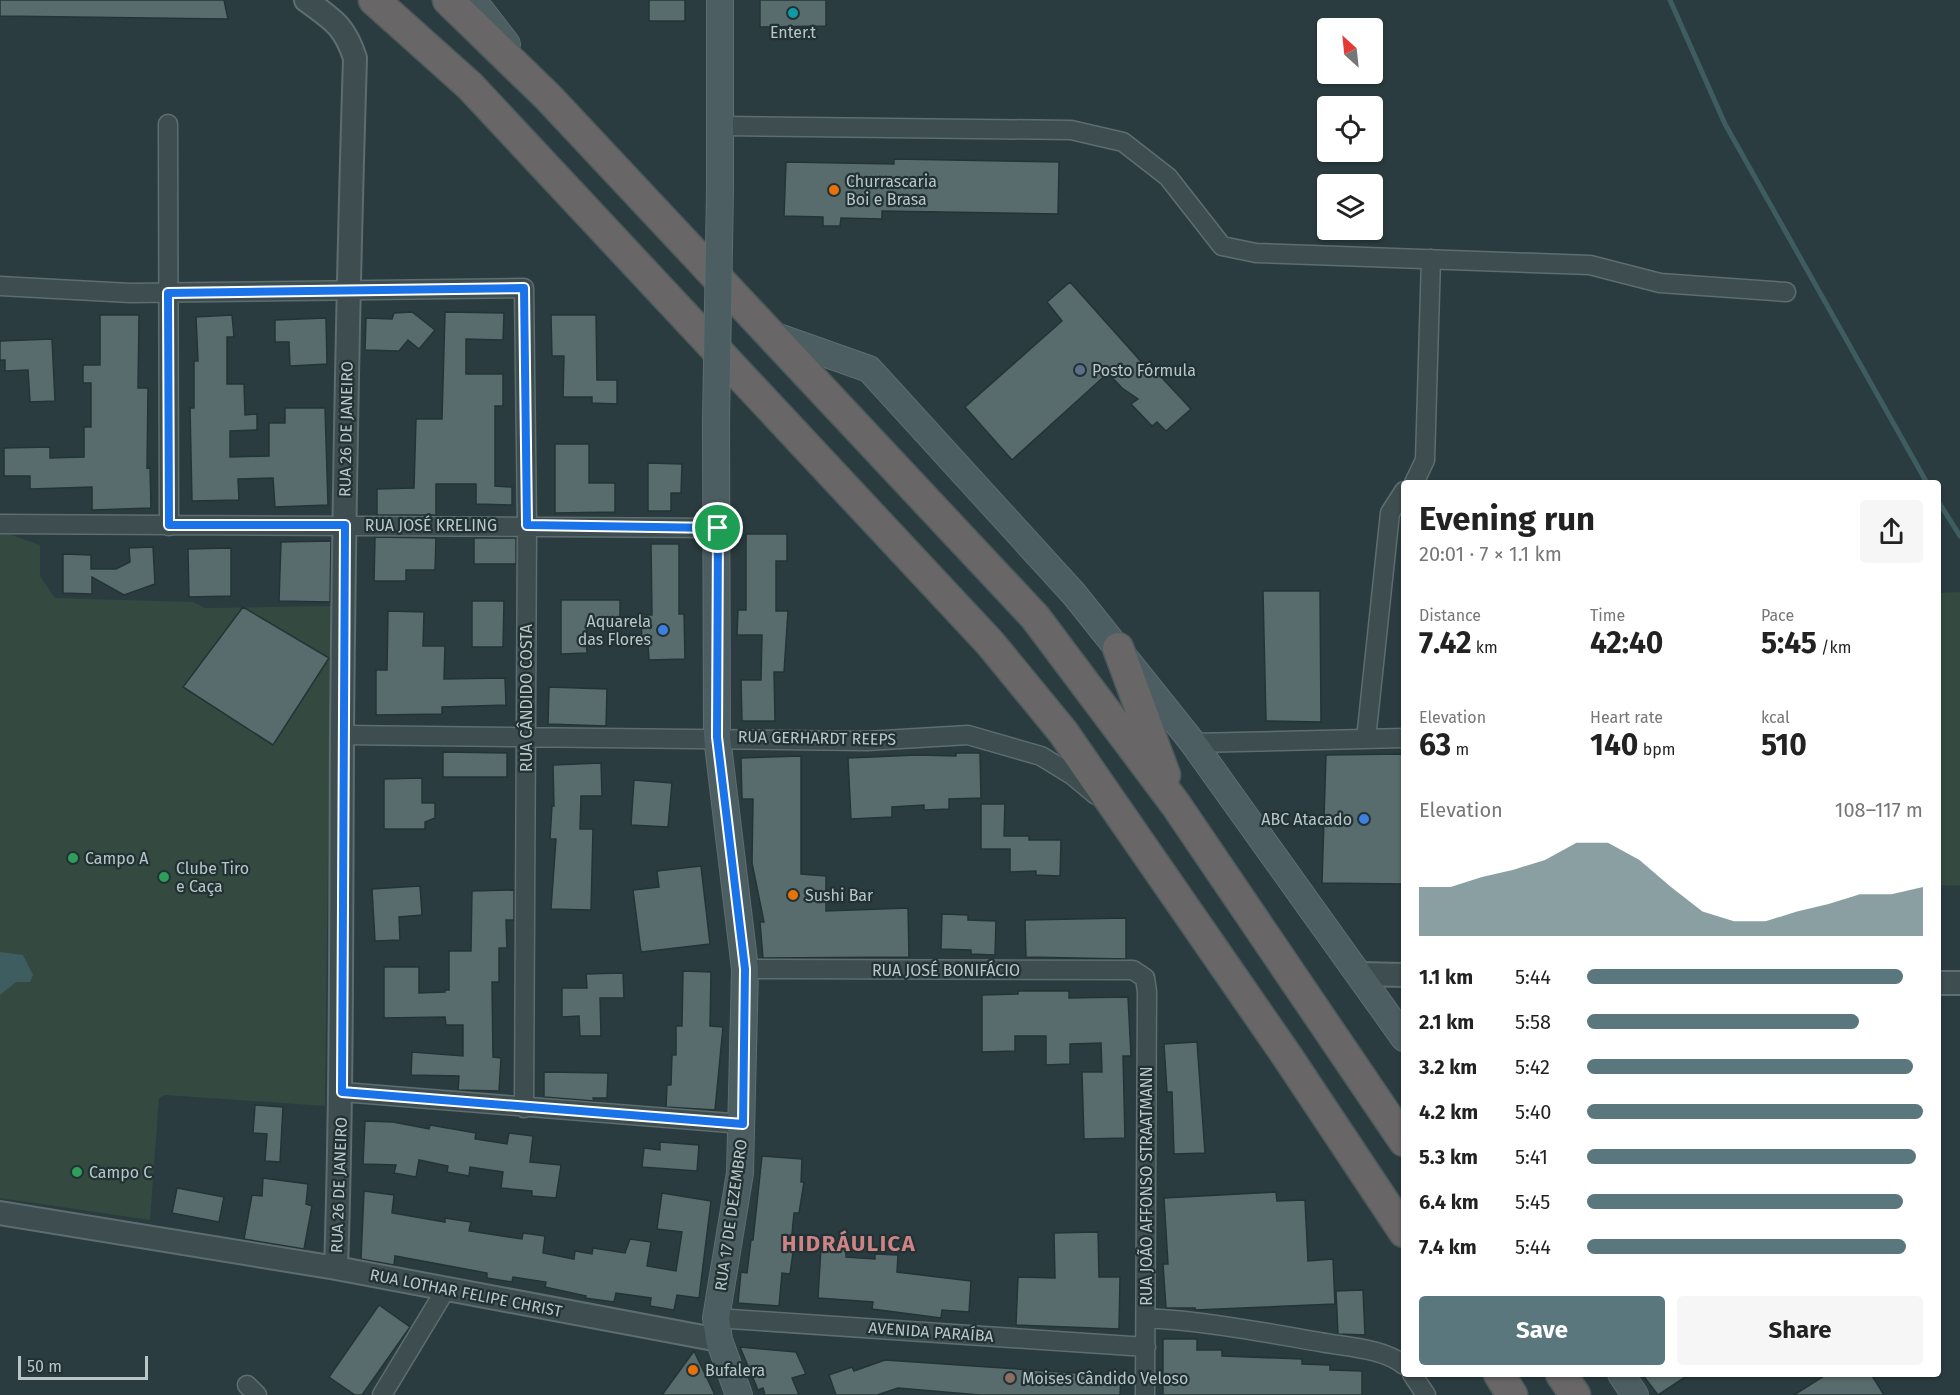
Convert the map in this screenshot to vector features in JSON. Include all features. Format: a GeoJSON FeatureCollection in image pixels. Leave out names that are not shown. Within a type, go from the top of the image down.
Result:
{"type":"FeatureCollection","features":[{"type":"Feature","properties":{"kind":"highway"},"geometry":{"type":"LineString","coordinates":[[374,0],[470,86],[990,643],[1064,732],[1280,1046],[1401,1228]]}},
{"type":"Feature","properties":{"kind":"highway"},"geometry":{"type":"LineString","coordinates":[[448,0],[548,97],[1035,617],[1176,806],[1401,1137]]}},
{"type":"Feature","properties":{"kind":"highway"},"geometry":{"type":"LineString","coordinates":[[1118,648],[1176,806]]}},
{"type":"Feature","properties":{"kind":"highway"},"geometry":{"type":"LineString","coordinates":[[1500,1377],[1512,1395]]}},
{"type":"Feature","properties":{"kind":"main road"},"geometry":{"type":"LineString","coordinates":[[473,0],[548,97]]}},
{"type":"Feature","properties":{"kind":"main road","name":"RUA 17 DE DEZEMBRO"},"geometry":{"type":"LineString","coordinates":[[720,0],[722,126],[716,421],[717,737],[745,969],[740,1173],[717,1329],[739,1395]]}},
{"type":"Feature","properties":{"kind":"main road"},"geometry":{"type":"LineString","coordinates":[[767,332],[869,369],[1074,594],[1193,743],[1361,974],[1401,1034]]}},
{"type":"Feature","properties":{"kind":"main road"},"geometry":{"type":"LineString","coordinates":[[1623,1377],[1635,1395]]}},
{"type":"Feature","properties":{"kind":"street","name":"RUA 26 DE JANEIRO"},"geometry":{"type":"LineString","coordinates":[[306,0],[348,36],[355,58],[348,292],[342,735],[342,1092],[336,1268]]}},
{"type":"Feature","properties":{"kind":"street"},"geometry":{"type":"LineString","coordinates":[[168,124],[169,525]]}},
{"type":"Feature","properties":{"kind":"street"},"geometry":{"type":"LineString","coordinates":[[722,126],[1071,130],[1123,142],[1168,177],[1222,246],[1256,253],[1590,265],[1660,283],[1786,292]]}},
{"type":"Feature","properties":{"kind":"street"},"geometry":{"type":"LineString","coordinates":[[1415,480],[1425,460],[1431,259]]}},
{"type":"Feature","properties":{"kind":"street"},"geometry":{"type":"LineString","coordinates":[[0,286],[168,293],[348,292]]}},
{"type":"Feature","properties":{"kind":"street","name":"RUA CÂNDIDO COSTA"},"geometry":{"type":"LineString","coordinates":[[348,292],[524,288],[527,525],[524,1108]]}},
{"type":"Feature","properties":{"kind":"street"},"geometry":{"type":"LineString","coordinates":[[1366,739],[1390,513],[1401,496]]}},
{"type":"Feature","properties":{"kind":"street","name":"RUA JOSÉ KRELING"},"geometry":{"type":"LineString","coordinates":[[0,524],[527,525],[718,528]]}},
{"type":"Feature","properties":{"kind":"street","name":"RUA GERHARDT REEPS"},"geometry":{"type":"LineString","coordinates":[[342,735],[525,739],[717,737],[867,741],[969,735],[1041,756],[1072,775],[1129,827]]}},
{"type":"Feature","properties":{"kind":"street"},"geometry":{"type":"LineString","coordinates":[[1193,743],[1401,738]]}},
{"type":"Feature","properties":{"kind":"street","name":"RUA JOSÉ BONIFÁCIO"},"geometry":{"type":"LineString","coordinates":[[745,969],[1133,970],[1144,978]]}},
{"type":"Feature","properties":{"kind":"street"},"geometry":{"type":"LineString","coordinates":[[1361,974],[1401,975]]}},
{"type":"Feature","properties":{"kind":"street","name":"RUA JOÃO AFFONSO STRAATMANN"},"geometry":{"type":"LineString","coordinates":[[1144,978],[1147,992],[1145,1395]]}},
{"type":"Feature","properties":{"kind":"street"},"geometry":{"type":"LineString","coordinates":[[1941,983],[1960,983]]}},
{"type":"Feature","properties":{"kind":"street"},"geometry":{"type":"LineString","coordinates":[[342,1092],[743,1124]]}},
{"type":"Feature","properties":{"kind":"street","name":"RUA LOTHAR FELIPE CHRIST"},"geometry":{"type":"LineString","coordinates":[[0,1213],[336,1268],[446,1289],[717,1329]]}},
{"type":"Feature","properties":{"kind":"street"},"geometry":{"type":"LineString","coordinates":[[382,1395],[446,1289]]}},
{"type":"Feature","properties":{"kind":"street"},"geometry":{"type":"LineString","coordinates":[[1146,1318],[1203,1321],[1367,1350],[1397,1359],[1401,1362]]}},
{"type":"Feature","properties":{"kind":"street","name":"AVENIDA PARAÍBA"},"geometry":{"type":"LineString","coordinates":[[717,1329],[1146,1347]]}},
{"type":"Feature","properties":{"kind":"street"},"geometry":{"type":"LineString","coordinates":[[1414,1377],[1426,1395]]}},
{"type":"Feature","properties":{"kind":"green space","name":"Clube Tiro e Caça"},"geometry":{"type":"Polygon","coordinates":[[[0,531],[40,545],[40,576],[55,598],[193,602],[205,608],[331,606],[325,1106],[165,1095],[159,1098],[150,1220],[0,1198],[0,531]]]}},
{"type":"Feature","properties":{"kind":"green space"},"geometry":{"type":"Polygon","coordinates":[[[1960,592],[1960,886],[1941,885],[1941,593],[1960,592]]]}},
{"type":"Feature","properties":{"kind":"water"},"geometry":{"type":"Polygon","coordinates":[[[0,952],[23,955],[33,975],[30,982],[16,982],[0,995],[0,952]]]}},
{"type":"Feature","properties":{"kind":"building"},"geometry":{"type":"Polygon","coordinates":[[[0,0],[224,0],[228,19],[0,16],[0,0]]]}},
{"type":"Feature","properties":{"kind":"building"},"geometry":{"type":"Polygon","coordinates":[[[649,0],[685,0],[685,21],[649,21],[649,0]]]}},
{"type":"Feature","properties":{"kind":"building","name":"Enter.t"},"geometry":{"type":"Polygon","coordinates":[[[760,0],[826,0],[826,26],[760,27],[760,0]]]}},
{"type":"Feature","properties":{"kind":"building"},"geometry":{"type":"Polygon","coordinates":[[[894,159],[1059,162],[1058,214],[882,211],[882,219],[841,218],[840,226],[823,226],[823,217],[784,216],[786,162],[894,164],[894,159]]]}},
{"type":"Feature","properties":{"kind":"building","name":"Posto Fórmula"},"geometry":{"type":"Polygon","coordinates":[[[1070,282],[1146,367],[1150,365],[1191,409],[1166,431],[1157,422],[1152,426],[1131,404],[1138,399],[1122,388],[1108,373],[1012,460],[965,407],[1062,321],[1047,302],[1070,282]]]}},
{"type":"Feature","properties":{"kind":"building"},"geometry":{"type":"Polygon","coordinates":[[[412,312],[435,330],[419,349],[408,340],[399,351],[365,350],[366,318],[392,319],[394,313],[412,312]]]}},
{"type":"Feature","properties":{"kind":"building"},"geometry":{"type":"Polygon","coordinates":[[[445,312],[504,313],[503,340],[466,339],[466,374],[503,374],[503,406],[495,406],[495,486],[512,487],[512,505],[476,504],[476,484],[436,484],[436,515],[377,515],[377,489],[414,488],[416,419],[442,419],[445,312]]]}},
{"type":"Feature","properties":{"kind":"building"},"geometry":{"type":"Polygon","coordinates":[[[100,315],[139,315],[138,388],[148,388],[147,468],[150,467],[151,508],[92,510],[92,487],[30,489],[30,476],[4,476],[4,448],[50,447],[50,458],[84,457],[84,427],[91,427],[91,383],[83,383],[83,365],[100,365],[100,315]]]}},
{"type":"Feature","properties":{"kind":"building"},"geometry":{"type":"Polygon","coordinates":[[[232,315],[234,337],[227,337],[227,384],[244,384],[245,415],[257,414],[257,430],[230,431],[230,457],[269,456],[269,423],[285,423],[285,408],[325,408],[328,505],[275,507],[273,478],[238,479],[239,500],[192,501],[190,408],[194,408],[194,361],[198,361],[196,317],[232,315]]]}},
{"type":"Feature","properties":{"kind":"building"},"geometry":{"type":"Polygon","coordinates":[[[551,315],[596,315],[597,380],[617,380],[617,404],[592,403],[592,397],[563,397],[564,356],[552,356],[551,315]]]}},
{"type":"Feature","properties":{"kind":"building"},"geometry":{"type":"Polygon","coordinates":[[[326,318],[327,364],[290,366],[289,342],[275,342],[275,320],[326,318]]]}},
{"type":"Feature","properties":{"kind":"building"},"geometry":{"type":"Polygon","coordinates":[[[52,339],[55,401],[30,402],[28,370],[5,371],[5,360],[0,360],[0,341],[52,339]]]}},
{"type":"Feature","properties":{"kind":"building"},"geometry":{"type":"Polygon","coordinates":[[[555,444],[589,444],[589,483],[615,483],[615,512],[555,513],[555,444]]]}},
{"type":"Feature","properties":{"kind":"building"},"geometry":{"type":"Polygon","coordinates":[[[648,463],[682,464],[681,493],[671,493],[671,511],[648,511],[648,463]]]}},
{"type":"Feature","properties":{"kind":"building"},"geometry":{"type":"Polygon","coordinates":[[[746,534],[787,534],[787,561],[776,561],[776,611],[788,611],[784,672],[774,672],[775,721],[742,721],[741,680],[761,680],[762,635],[737,635],[738,610],[746,610],[746,534]]]}},
{"type":"Feature","properties":{"kind":"building"},"geometry":{"type":"Polygon","coordinates":[[[375,537],[436,538],[435,570],[406,570],[406,581],[374,581],[375,537]]]}},
{"type":"Feature","properties":{"kind":"building"},"geometry":{"type":"Polygon","coordinates":[[[474,538],[516,538],[516,564],[474,564],[474,538]]]}},
{"type":"Feature","properties":{"kind":"building"},"geometry":{"type":"Polygon","coordinates":[[[331,541],[330,602],[279,601],[281,542],[331,541]]]}},
{"type":"Feature","properties":{"kind":"building"},"geometry":{"type":"Polygon","coordinates":[[[651,544],[679,544],[679,614],[684,614],[685,659],[649,660],[648,645],[642,644],[641,615],[652,615],[651,544]]]}},
{"type":"Feature","properties":{"kind":"building"},"geometry":{"type":"Polygon","coordinates":[[[153,547],[155,584],[124,595],[92,577],[92,594],[63,593],[63,554],[91,555],[91,569],[116,569],[130,562],[129,548],[153,547]]]}},
{"type":"Feature","properties":{"kind":"building"},"geometry":{"type":"Polygon","coordinates":[[[231,548],[231,596],[189,597],[188,549],[231,548]]]}},
{"type":"Feature","properties":{"kind":"building"},"geometry":{"type":"Polygon","coordinates":[[[1263,591],[1320,591],[1321,722],[1266,721],[1263,591]]]}},
{"type":"Feature","properties":{"kind":"building"},"geometry":{"type":"Polygon","coordinates":[[[561,600],[620,600],[620,626],[586,626],[587,653],[561,654],[561,600]]]}},
{"type":"Feature","properties":{"kind":"building"},"geometry":{"type":"Polygon","coordinates":[[[472,601],[504,601],[503,647],[472,647],[472,601]]]}},
{"type":"Feature","properties":{"kind":"building"},"geometry":{"type":"Polygon","coordinates":[[[243,607],[329,658],[273,745],[183,687],[243,607]]]}},
{"type":"Feature","properties":{"kind":"building"},"geometry":{"type":"Polygon","coordinates":[[[388,611],[424,612],[423,646],[445,646],[444,679],[505,678],[506,705],[442,707],[442,714],[376,715],[376,670],[387,670],[388,611]]]}},
{"type":"Feature","properties":{"kind":"building"},"geometry":{"type":"Polygon","coordinates":[[[549,687],[607,689],[606,726],[548,724],[549,687]]]}},
{"type":"Feature","properties":{"kind":"building"},"geometry":{"type":"Polygon","coordinates":[[[443,752],[507,753],[507,777],[443,777],[443,752]]]}},
{"type":"Feature","properties":{"kind":"building"},"geometry":{"type":"Polygon","coordinates":[[[956,753],[980,753],[981,798],[949,799],[949,809],[924,810],[924,805],[892,807],[892,817],[851,819],[848,758],[956,756],[956,753]]]}},
{"type":"Feature","properties":{"kind":"building","name":"ABC Atacado"},"geometry":{"type":"Polygon","coordinates":[[[1401,754],[1401,884],[1322,883],[1326,755],[1401,754]]]}},
{"type":"Feature","properties":{"kind":"building"},"geometry":{"type":"Polygon","coordinates":[[[801,756],[801,874],[826,876],[826,911],[908,908],[909,957],[763,958],[760,922],[764,922],[752,863],[753,799],[742,799],[741,758],[801,756]]]}},
{"type":"Feature","properties":{"kind":"building"},"geometry":{"type":"Polygon","coordinates":[[[601,763],[602,796],[581,796],[580,829],[593,829],[591,910],[551,909],[556,839],[550,839],[552,806],[554,806],[553,765],[601,763]]]}},
{"type":"Feature","properties":{"kind":"building"},"geometry":{"type":"Polygon","coordinates":[[[422,778],[422,803],[435,803],[435,818],[425,822],[425,829],[384,829],[384,779],[422,778]]]}},
{"type":"Feature","properties":{"kind":"building"},"geometry":{"type":"Polygon","coordinates":[[[634,780],[672,783],[668,827],[631,825],[634,780]]]}},
{"type":"Feature","properties":{"kind":"building"},"geometry":{"type":"Polygon","coordinates":[[[981,804],[1005,804],[1004,836],[1029,836],[1029,840],[1061,840],[1060,876],[1036,875],[1036,871],[1010,872],[1010,849],[981,849],[981,804]]]}},
{"type":"Feature","properties":{"kind":"building"},"geometry":{"type":"Polygon","coordinates":[[[701,866],[710,944],[641,952],[633,890],[659,887],[657,871],[701,866]]]}},
{"type":"Feature","properties":{"kind":"building"},"geometry":{"type":"Polygon","coordinates":[[[420,886],[422,915],[399,917],[400,940],[375,941],[372,889],[420,886]]]}},
{"type":"Feature","properties":{"kind":"building"},"geometry":{"type":"Polygon","coordinates":[[[514,890],[514,920],[506,920],[507,948],[499,948],[499,982],[492,982],[493,1057],[501,1058],[499,1091],[458,1090],[459,1076],[411,1075],[412,1052],[463,1056],[463,1025],[446,1025],[445,1017],[384,1018],[384,967],[419,967],[419,993],[449,990],[449,951],[471,951],[472,891],[514,890]]]}},
{"type":"Feature","properties":{"kind":"building"},"geometry":{"type":"Polygon","coordinates":[[[942,914],[968,915],[968,920],[996,921],[995,955],[971,954],[971,950],[941,949],[942,914]]]}},
{"type":"Feature","properties":{"kind":"building"},"geometry":{"type":"Polygon","coordinates":[[[1126,918],[1126,959],[1026,957],[1025,920],[1126,918]]]}},
{"type":"Feature","properties":{"kind":"building"},"geometry":{"type":"Polygon","coordinates":[[[683,971],[711,972],[710,1026],[723,1027],[715,1110],[666,1107],[667,1085],[671,1085],[672,1055],[676,1055],[676,1026],[682,1026],[683,971]]]}},
{"type":"Feature","properties":{"kind":"building"},"geometry":{"type":"Polygon","coordinates":[[[623,973],[624,998],[600,998],[601,1036],[580,1036],[579,1016],[562,1017],[562,988],[587,988],[586,974],[623,973]]]}},
{"type":"Feature","properties":{"kind":"building"},"geometry":{"type":"Polygon","coordinates":[[[1018,991],[1069,991],[1069,998],[1128,997],[1131,1056],[1123,1056],[1125,1138],[1084,1139],[1082,1072],[1102,1072],[1101,1043],[1070,1044],[1070,1064],[1046,1065],[1046,1036],[1015,1036],[1015,1051],[982,1052],[982,995],[1018,994],[1018,991]]]}},
{"type":"Feature","properties":{"kind":"building"},"geometry":{"type":"Polygon","coordinates":[[[1197,1042],[1205,1153],[1174,1154],[1172,1092],[1167,1092],[1164,1044],[1197,1042]]]}},
{"type":"Feature","properties":{"kind":"building"},"geometry":{"type":"Polygon","coordinates":[[[544,1072],[608,1073],[607,1098],[593,1098],[594,1101],[544,1097],[544,1072]]]}},
{"type":"Feature","properties":{"kind":"building"},"geometry":{"type":"Polygon","coordinates":[[[255,1105],[283,1107],[280,1162],[265,1161],[267,1134],[253,1133],[255,1105]]]}},
{"type":"Feature","properties":{"kind":"building"},"geometry":{"type":"Polygon","coordinates":[[[365,1121],[393,1122],[429,1129],[430,1125],[476,1133],[475,1139],[507,1144],[509,1133],[533,1136],[530,1162],[561,1165],[556,1198],[532,1196],[532,1191],[501,1188],[503,1172],[470,1167],[469,1176],[447,1172],[448,1166],[419,1160],[416,1177],[394,1173],[396,1165],[363,1164],[365,1121]]]}},
{"type":"Feature","properties":{"kind":"building"},"geometry":{"type":"Polygon","coordinates":[[[660,1142],[699,1145],[697,1171],[642,1167],[644,1148],[660,1150],[660,1142]]]}},
{"type":"Feature","properties":{"kind":"building"},"geometry":{"type":"Polygon","coordinates":[[[762,1156],[802,1159],[801,1182],[804,1182],[799,1213],[794,1213],[791,1245],[794,1246],[790,1274],[782,1273],[779,1306],[738,1303],[741,1272],[747,1273],[751,1240],[753,1240],[762,1156]]]}},
{"type":"Feature","properties":{"kind":"building"},"geometry":{"type":"Polygon","coordinates":[[[263,1178],[308,1184],[306,1204],[312,1206],[304,1249],[244,1239],[252,1195],[262,1196],[263,1178]]]}},
{"type":"Feature","properties":{"kind":"building"},"geometry":{"type":"Polygon","coordinates":[[[177,1188],[224,1197],[219,1222],[172,1213],[177,1188]]]}},
{"type":"Feature","properties":{"kind":"building"},"geometry":{"type":"Polygon","coordinates":[[[364,1191],[394,1195],[392,1213],[445,1222],[445,1218],[471,1222],[469,1231],[522,1239],[523,1233],[545,1236],[543,1253],[574,1259],[575,1251],[592,1254],[593,1248],[625,1253],[630,1239],[651,1242],[647,1266],[676,1271],[682,1232],[657,1229],[662,1193],[711,1201],[699,1298],[677,1295],[674,1310],[650,1306],[651,1298],[616,1293],[614,1302],[585,1298],[586,1296],[545,1287],[546,1282],[513,1277],[512,1282],[487,1278],[487,1273],[395,1256],[394,1265],[361,1259],[364,1191]]]}},
{"type":"Feature","properties":{"kind":"building"},"geometry":{"type":"Polygon","coordinates":[[[1276,1192],[1277,1201],[1305,1200],[1308,1261],[1333,1259],[1335,1304],[1195,1310],[1195,1308],[1166,1308],[1163,1264],[1168,1264],[1164,1198],[1276,1192]]]}},
{"type":"Feature","properties":{"kind":"building"},"geometry":{"type":"Polygon","coordinates":[[[1098,1232],[1099,1277],[1120,1277],[1119,1329],[1016,1325],[1018,1277],[1055,1278],[1054,1233],[1098,1232]]]}},
{"type":"Feature","properties":{"kind":"building"},"geometry":{"type":"Polygon","coordinates":[[[821,1247],[846,1249],[846,1257],[875,1259],[875,1254],[898,1255],[897,1272],[971,1281],[969,1312],[942,1310],[941,1318],[872,1309],[873,1302],[818,1298],[821,1247]]]}},
{"type":"Feature","properties":{"kind":"building"},"geometry":{"type":"Polygon","coordinates":[[[1363,1290],[1365,1335],[1338,1334],[1336,1291],[1363,1290]]]}},
{"type":"Feature","properties":{"kind":"building"},"geometry":{"type":"Polygon","coordinates":[[[379,1305],[410,1327],[362,1395],[355,1395],[329,1377],[379,1305]]]}},
{"type":"Feature","properties":{"kind":"building"},"geometry":{"type":"Polygon","coordinates":[[[1163,1339],[1197,1339],[1197,1350],[1222,1350],[1222,1356],[1302,1359],[1302,1364],[1330,1365],[1330,1370],[1362,1371],[1362,1395],[1163,1395],[1163,1339]]]}},
{"type":"Feature","properties":{"kind":"building"},"geometry":{"type":"Polygon","coordinates":[[[740,1347],[796,1352],[806,1374],[792,1378],[799,1395],[765,1395],[763,1388],[758,1390],[740,1347]]]}},
{"type":"Feature","properties":{"kind":"building"},"geometry":{"type":"Polygon","coordinates":[[[694,1351],[715,1395],[662,1395],[694,1351]]]}},
{"type":"Feature","properties":{"kind":"building","name":"Moises Cândido Veloso"},"geometry":{"type":"Polygon","coordinates":[[[885,1360],[1121,1376],[1120,1395],[980,1395],[898,1388],[877,1395],[836,1395],[829,1375],[852,1367],[854,1371],[885,1360]]]}},
{"type":"Feature","properties":{"kind":"building"},"geometry":{"type":"Polygon","coordinates":[[[1644,1377],[1685,1377],[1658,1395],[1644,1377]]]}},
{"type":"Feature","properties":{"kind":"building"},"geometry":{"type":"Polygon","coordinates":[[[1822,1377],[1873,1377],[1884,1395],[1794,1395],[1822,1377]]]}},
{"type":"Feature","properties":{"kind":"waterway"},"geometry":{"type":"LineString","coordinates":[[1670,0],[1725,124],[1925,480]]}},
{"type":"Feature","properties":{"kind":"waterway"},"geometry":{"type":"LineString","coordinates":[[1941,506],[1960,536]]}},
{"type":"Feature","properties":{"kind":"place","name":"Enter.t"},"geometry":{"type":"Point","coordinates":[793,13]}},
{"type":"Feature","properties":{"kind":"place","name":"Churrascaria Boi e Brasa"},"geometry":{"type":"Point","coordinates":[834,190]}},
{"type":"Feature","properties":{"kind":"place","name":"Posto Fórmula"},"geometry":{"type":"Point","coordinates":[1080,370]}},
{"type":"Feature","properties":{"kind":"place","name":"Aquarela das Flores"},"geometry":{"type":"Point","coordinates":[663,630]}},
{"type":"Feature","properties":{"kind":"place","name":"ABC Atacado"},"geometry":{"type":"Point","coordinates":[1364,819]}},
{"type":"Feature","properties":{"kind":"place","name":"Campo A"},"geometry":{"type":"Point","coordinates":[73,858]}},
{"type":"Feature","properties":{"kind":"place","name":"Clube Tiro e Caça"},"geometry":{"type":"Point","coordinates":[164,877]}},
{"type":"Feature","properties":{"kind":"place","name":"Sushi Bar"},"geometry":{"type":"Point","coordinates":[793,895]}},
{"type":"Feature","properties":{"kind":"place","name":"Campo C"},"geometry":{"type":"Point","coordinates":[77,1172]}},
{"type":"Feature","properties":{"kind":"place","name":"Bufalera"},"geometry":{"type":"Point","coordinates":[693,1370]}},
{"type":"Feature","properties":{"kind":"place","name":"Moises Cândido Veloso"},"geometry":{"type":"Point","coordinates":[1010,1378]}},
{"type":"Feature","properties":{"kind":"district","name":"HIDRÁULICA"},"geometry":{"type":"Point","coordinates":[849,1243]}},
{"type":"Feature","properties":{"kind":"route"},"geometry":{"type":"LineString","coordinates":[[524,288],[527,525],[718,528],[717,737],[745,969],[743,1124],[342,1092],[342,735],[345,525],[169,525],[168,293],[524,288]]}}]}
